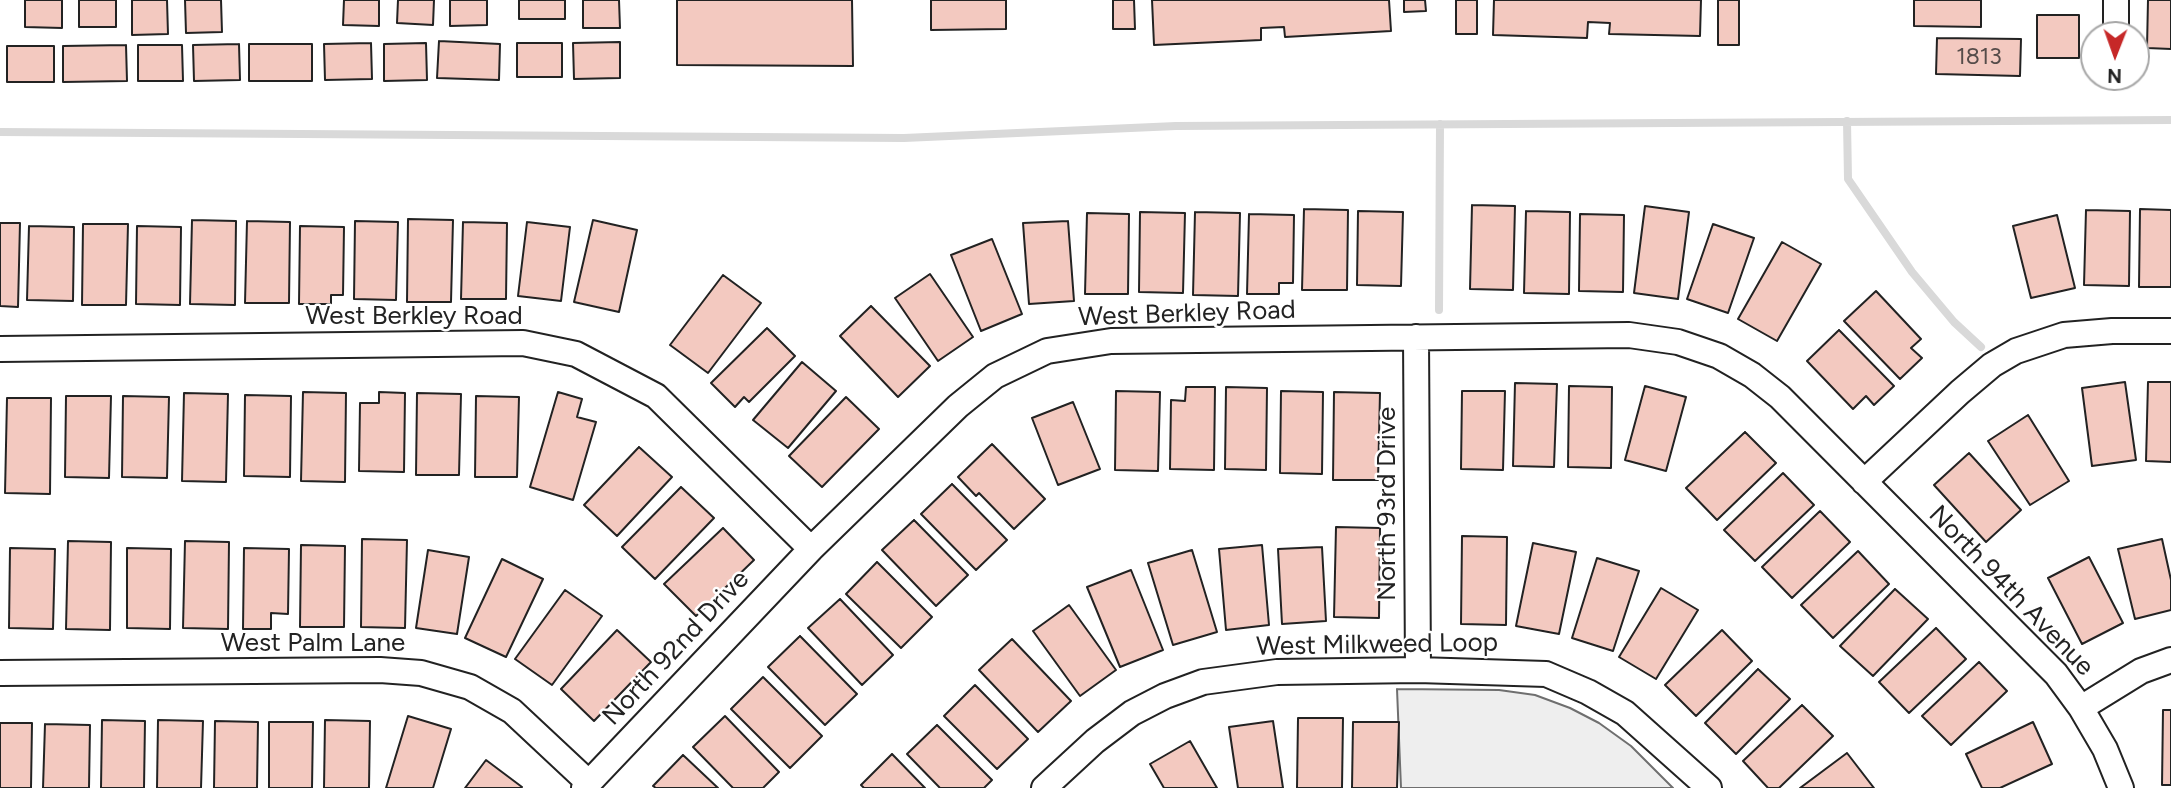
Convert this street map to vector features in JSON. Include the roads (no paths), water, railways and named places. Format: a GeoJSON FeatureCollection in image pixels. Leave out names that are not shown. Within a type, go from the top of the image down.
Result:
{"type":"FeatureCollection","features":[{"type":"Feature","properties":{"kind":"street"},"geometry":{"type":"LineString","coordinates":[[2116,0],[2116,21]]}},
{"type":"Feature","properties":{"kind":"street"},"geometry":{"type":"LineString","coordinates":[[1864,482],[1960,392],[1992,365],[2016,351],[2064,335],[2112,331],[2171,331]]}},
{"type":"Feature","properties":{"kind":"street","name":"West Berkley Road"},"geometry":{"type":"LineString","coordinates":[[0,349],[523,343],[576,354],[656,396],[811,549],[958,406],[995,376],[1047,351],[1111,341],[1629,335],[1678,342],[1718,356],[1752,375],[1780,397],[1864,482]]}},
{"type":"Feature","properties":{"kind":"street","name":"North 93rd Drive"},"geometry":{"type":"LineString","coordinates":[[1416,337],[1418,670]]}},
{"type":"Feature","properties":{"kind":"street","name":"North 94th Avenue"},"geometry":{"type":"LineString","coordinates":[[1864,482],[2056,674],[2081,708],[2105,749],[2121,788]]}},
{"type":"Feature","properties":{"kind":"street","name":"North 92nd Drive"},"geometry":{"type":"LineString","coordinates":[[587,786],[811,549]]}},
{"type":"Feature","properties":{"kind":"street"},"geometry":{"type":"LineString","coordinates":[[2081,708],[2141,671],[2171,660]]}},
{"type":"Feature","properties":{"kind":"street","name":"West Palm Lane"},"geometry":{"type":"LineString","coordinates":[[0,673],[380,670],[421,673],[470,687],[512,710],[587,786]]}},
{"type":"Feature","properties":{"kind":"street","name":"West Milkweed Loop"},"geometry":{"type":"LineString","coordinates":[[1044,788],[1095,741],[1132,713],[1165,696],[1203,682],[1277,672],[1418,670],[1546,674],[1588,692],[1625,713],[1709,788]]}},
{"type":"Feature","properties":{"kind":"waterway"},"geometry":{"type":"LineString","coordinates":[[0,132],[904,138],[1176,126],[2171,120]]}},
{"type":"Feature","properties":{"kind":"waterway"},"geometry":{"type":"LineString","coordinates":[[1847,121],[1848,179],[1912,272],[1954,322],[1981,347]]}},
{"type":"Feature","properties":{"kind":"waterway"},"geometry":{"type":"LineString","coordinates":[[1439,310],[1440,124]]}}]}
